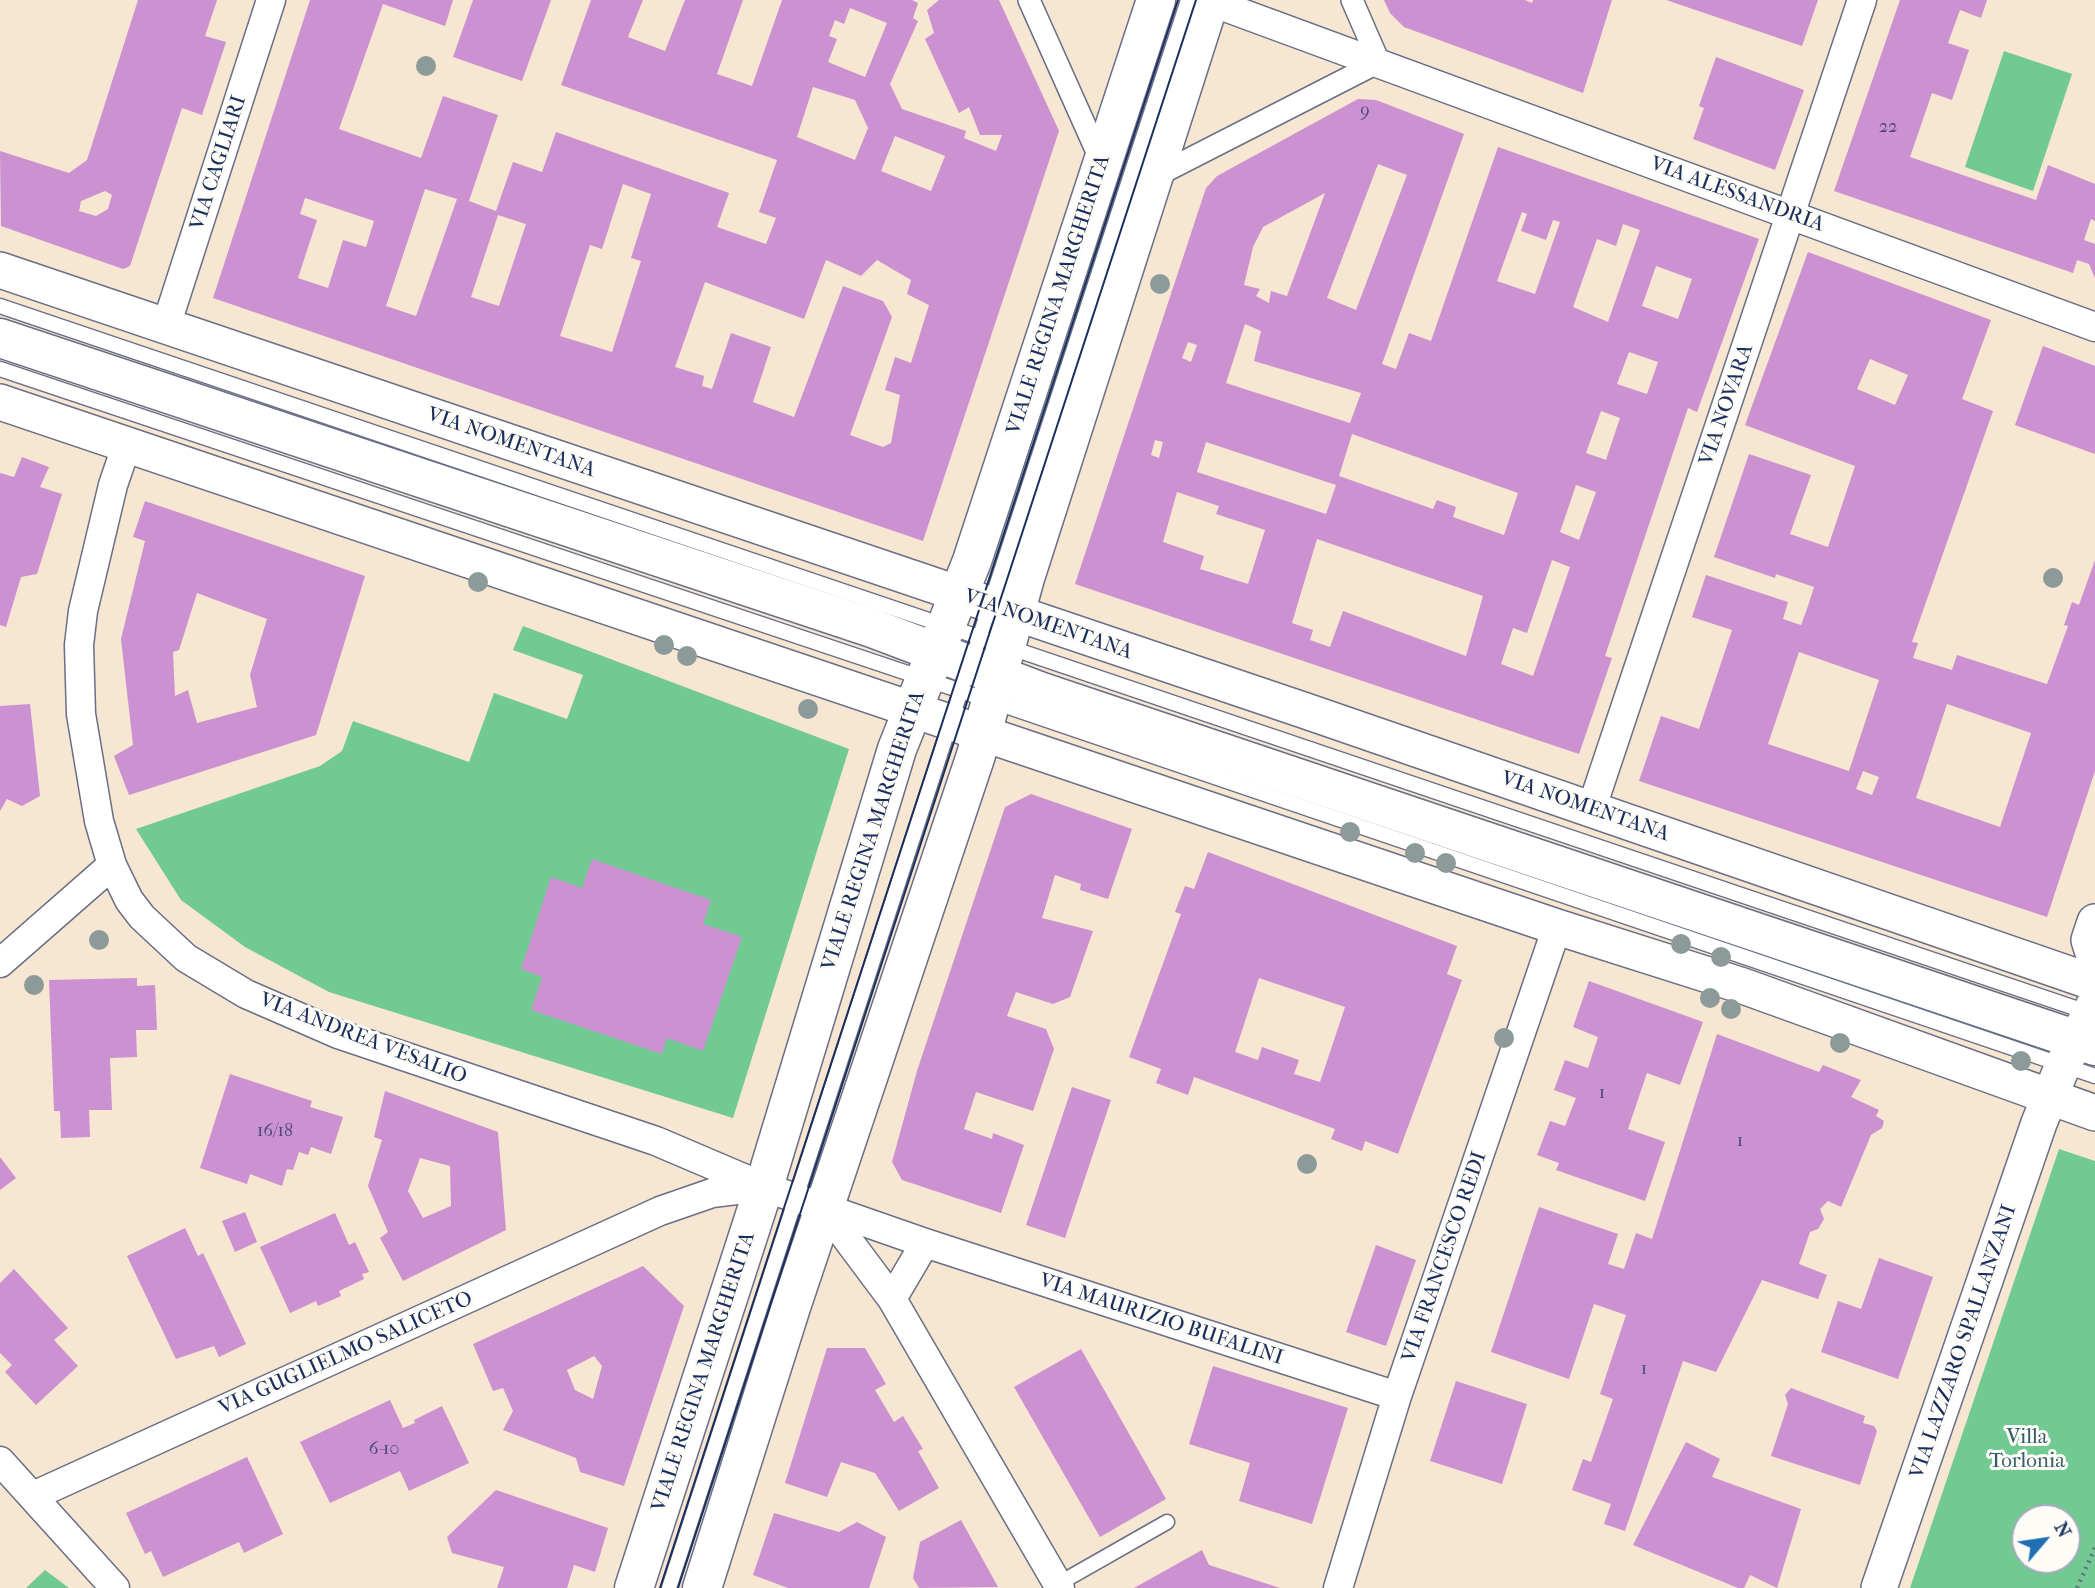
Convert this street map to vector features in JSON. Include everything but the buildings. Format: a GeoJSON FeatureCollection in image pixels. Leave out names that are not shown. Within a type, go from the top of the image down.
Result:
{"type":"FeatureCollection","features":[{"type":"Feature","properties":{"kind":"main road","name":"VIALE REGINA MARGHERITA"},"geometry":{"type":"LineString","coordinates":[[702,1588],[794,1198],[864,855],[968,663],[1102,162],[1156,0]]}},
{"type":"Feature","properties":{"kind":"main road","name":"VIALE REGINA MARGHERITA"},"geometry":{"type":"LineString","coordinates":[[634,1588],[794,1198],[968,663],[1153,178],[1204,0]]}},
{"type":"Feature","properties":{"kind":"main road","name":"VIA NOMENTANA"},"geometry":{"type":"LineString","coordinates":[[0,338],[968,663],[2088,1030]]}},
{"type":"Feature","properties":{"kind":"street","name":"VIA CAGLIARI"},"geometry":{"type":"LineString","coordinates":[[166,326],[271,0]]}},
{"type":"Feature","properties":{"kind":"street"},"geometry":{"type":"LineString","coordinates":[[1029,0],[1102,162]]}},
{"type":"Feature","properties":{"kind":"street","name":"VIA ALESSANDRIA"},"geometry":{"type":"LineString","coordinates":[[1204,0],[2095,327]]}},
{"type":"Feature","properties":{"kind":"street"},"geometry":{"type":"LineString","coordinates":[[1153,178],[1379,62],[1352,0]]}},
{"type":"Feature","properties":{"kind":"street","name":"VIA NOVARA"},"geometry":{"type":"LineString","coordinates":[[1591,810],[1861,0]]}},
{"type":"Feature","properties":{"kind":"street","name":"VIA NOMENTANA"},"geometry":{"type":"LineString","coordinates":[[0,270],[166,326],[968,663],[1557,927],[1743,986],[2095,1113]]}},
{"type":"Feature","properties":{"kind":"street","name":"VIA NOMENTANA"},"geometry":{"type":"LineString","coordinates":[[0,402],[127,444],[968,663],[1591,810],[2088,1030]]}},
{"type":"Feature","properties":{"kind":"street","name":"VIA ANDREA VESALIO"},"geometry":{"type":"LineString","coordinates":[[127,444],[92,567],[79,645],[79,687],[99,821],[113,865],[129,901],[156,931],[186,958],[246,994],[338,1034],[670,1147],[794,1198]]}},
{"type":"Feature","properties":{"kind":"street"},"geometry":{"type":"LineString","coordinates":[[0,963],[113,865]]}},
{"type":"Feature","properties":{"kind":"street"},"geometry":{"type":"LineString","coordinates":[[2095,922],[2090,940],[2095,959]]}},
{"type":"Feature","properties":{"kind":"street","name":"VIA FRANCESCO REDI"},"geometry":{"type":"LineString","coordinates":[[1338,1588],[1397,1396],[1557,927]]}},
{"type":"Feature","properties":{"kind":"street","name":"VIA LAZZARO SPALLANZANI"},"geometry":{"type":"LineString","coordinates":[[1879,1588],[2049,1097],[2088,1030]]}},
{"type":"Feature","properties":{"kind":"street","name":"VIA GUGLIELMO SALICETO"},"geometry":{"type":"LineString","coordinates":[[33,1496],[660,1211],[712,1193],[794,1198]]}},
{"type":"Feature","properties":{"kind":"street"},"geometry":{"type":"LineString","coordinates":[[794,1198],[892,1300],[1059,1586]]}},
{"type":"Feature","properties":{"kind":"street","name":"VIA MAURIZIO BUFALINI"},"geometry":{"type":"LineString","coordinates":[[794,1198],[1397,1396]]}},
{"type":"Feature","properties":{"kind":"street"},"geometry":{"type":"LineString","coordinates":[[892,1300],[925,1243]]}},
{"type":"Feature","properties":{"kind":"street"},"geometry":{"type":"LineString","coordinates":[[0,1461],[115,1588]]}},
{"type":"Feature","properties":{"kind":"lane","name":"VIALE REGINA MARGHERITA"},"geometry":{"type":"LineString","coordinates":[[968,663],[1204,0]]}},
{"type":"Feature","properties":{"kind":"lane","name":"VIA NOMENTANA"},"geometry":{"type":"LineString","coordinates":[[0,306],[968,663]]}},
{"type":"Feature","properties":{"kind":"lane","name":"VIA NOMENTANA"},"geometry":{"type":"LineString","coordinates":[[0,369],[968,663]]}},
{"type":"Feature","properties":{"kind":"lane","name":"VIALE REGINA MARGHERITA"},"geometry":{"type":"LineString","coordinates":[[669,1588],[794,1198]]}},
{"type":"Feature","properties":{"kind":"lane"},"geometry":{"type":"LineString","coordinates":[[1059,1586],[1167,1522]]}},
{"type":"Feature","properties":{"kind":"path"},"geometry":{"type":"LineString","coordinates":[[2077,1588],[2095,1548]]}},
{"type":"Feature","properties":{"kind":"green space"},"geometry":{"type":"Polygon","coordinates":[[[2004,51],[2072,74],[2033,191],[1965,167],[2004,51]]]}},
{"type":"Feature","properties":{"kind":"green space"},"geometry":{"type":"Polygon","coordinates":[[[523,626],[849,749],[733,1118],[329,992],[245,947],[181,900],[136,829],[320,766],[342,751],[353,721],[469,762],[494,693],[567,719],[583,675],[513,650],[523,626]]]}},
{"type":"Feature","properties":{"kind":"green space","name":"Villa Torlonia"},"geometry":{"type":"Polygon","coordinates":[[[2059,1149],[2095,1161],[2095,1588],[1910,1588],[2059,1149]]]}},
{"type":"Feature","properties":{"kind":"green space"},"geometry":{"type":"Polygon","coordinates":[[[45,1570],[69,1588],[26,1588],[45,1570]]]}},
{"type":"Feature","properties":{"kind":"tram line"},"geometry":{"type":"LineString","coordinates":[[660,1588],[1178,0]]}},
{"type":"Feature","properties":{"kind":"tram line"},"geometry":{"type":"LineString","coordinates":[[678,1588],[1196,0]]}}]}
